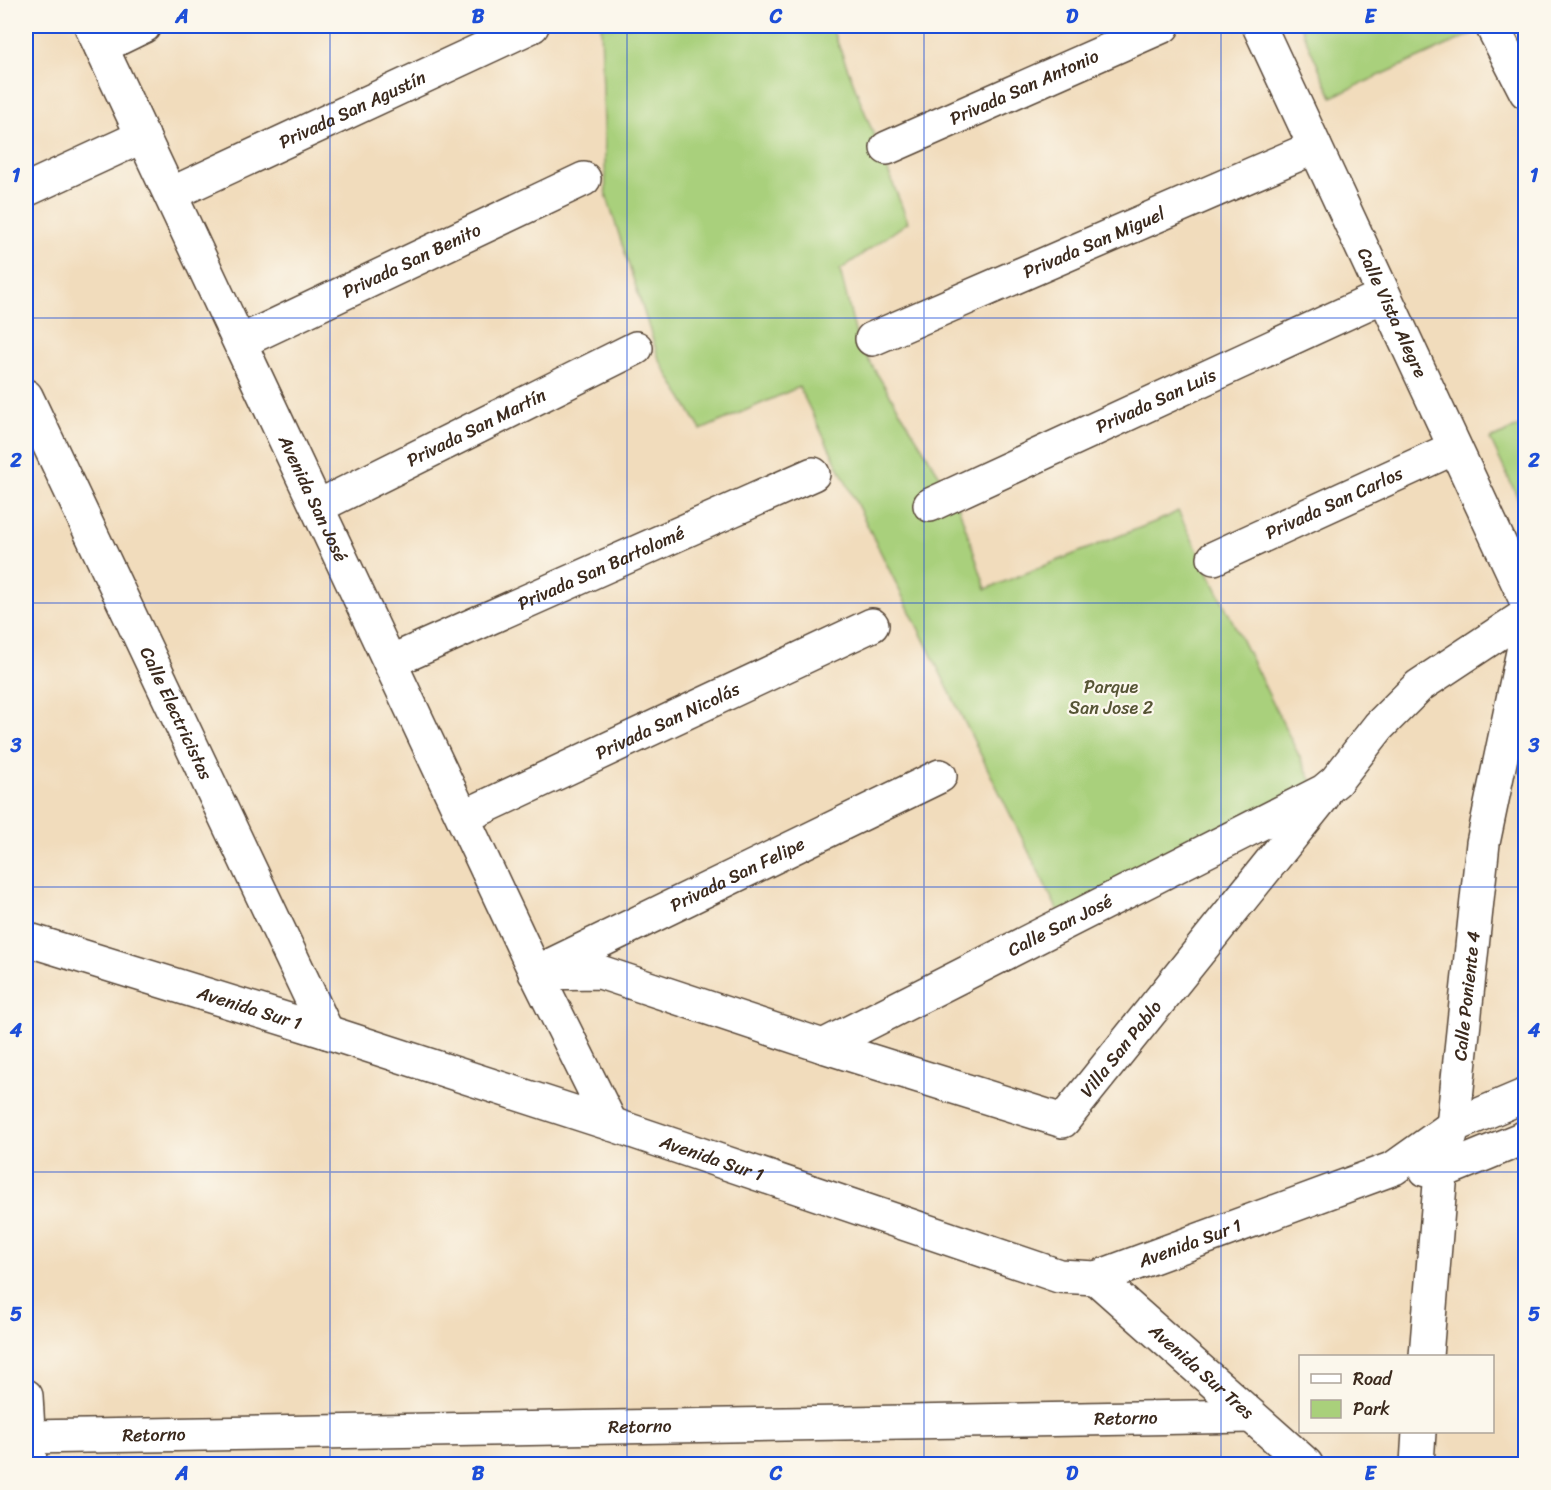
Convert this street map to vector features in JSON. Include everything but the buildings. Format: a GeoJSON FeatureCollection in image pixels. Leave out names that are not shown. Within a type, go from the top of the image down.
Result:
{"type":"FeatureCollection","features":[{"type":"Feature","properties":{"kind":"street"},"geometry":{"type":"LineString","coordinates":[[96,36],[144,26]]}},
{"type":"Feature","properties":{"kind":"street","name":"Privada San Agustín"},"geometry":{"type":"LineString","coordinates":[[171,194],[532,26]]}},
{"type":"Feature","properties":{"kind":"street","name":"Privada San Antonio"},"geometry":{"type":"LineString","coordinates":[[886,148],[1162,26]]}},
{"type":"Feature","properties":{"kind":"street","name":"Calle Vista Alegre"},"geometry":{"type":"LineString","coordinates":[[1258,26],[1526,600]]}},
{"type":"Feature","properties":{"kind":"street"},"geometry":{"type":"LineString","coordinates":[[1492,26],[1521,76]]}},
{"type":"Feature","properties":{"kind":"street","name":"Avenida San José"},"geometry":{"type":"LineString","coordinates":[[96,36],[535,973],[611,1124]]}},
{"type":"Feature","properties":{"kind":"street"},"geometry":{"type":"LineString","coordinates":[[26,190],[143,136]]}},
{"type":"Feature","properties":{"kind":"street","name":"Privada San Miguel"},"geometry":{"type":"LineString","coordinates":[[872,339],[1315,147]]}},
{"type":"Feature","properties":{"kind":"street","name":"Privada San Benito"},"geometry":{"type":"LineString","coordinates":[[240,342],[584,179]]}},
{"type":"Feature","properties":{"kind":"street","name":"Privada San Luis"},"geometry":{"type":"LineString","coordinates":[[930,504],[1383,296]]}},
{"type":"Feature","properties":{"kind":"street","name":"Privada San Martín"},"geometry":{"type":"LineString","coordinates":[[317,507],[636,348]]}},
{"type":"Feature","properties":{"kind":"street","name":"Calle Electricistas"},"geometry":{"type":"LineString","coordinates":[[26,396],[327,1032]]}},
{"type":"Feature","properties":{"kind":"street","name":"Privada San Carlos"},"geometry":{"type":"LineString","coordinates":[[1214,558],[1454,448]]}},
{"type":"Feature","properties":{"kind":"street","name":"Privada San Bartolomé"},"geometry":{"type":"LineString","coordinates":[[390,662],[813,474]]}},
{"type":"Feature","properties":{"kind":"street","name":"Calle San José"},"geometry":{"type":"LineString","coordinates":[[823,1046],[1324,791],[1336,781],[1378,726],[1419,686],[1526,615]]}},
{"type":"Feature","properties":{"kind":"street","name":"Privada San Nicolás"},"geometry":{"type":"LineString","coordinates":[[463,817],[872,625]]}},
{"type":"Feature","properties":{"kind":"street","name":"Calle Poniente 4"},"geometry":{"type":"LineString","coordinates":[[1426,1355],[1441,1172],[1453,1126],[1483,843],[1526,637]]}},
{"type":"Feature","properties":{"kind":"street","name":"Privada San Felipe"},"geometry":{"type":"LineString","coordinates":[[535,973],[940,776]]}},
{"type":"Feature","properties":{"kind":"street","name":"Villa San Pablo"},"geometry":{"type":"LineString","coordinates":[[823,1046],[1063,1121],[1336,781]]}},
{"type":"Feature","properties":{"kind":"street","name":"Avenida Sur 1"},"geometry":{"type":"LineString","coordinates":[[26,939],[327,1032],[611,1124],[1059,1276],[1096,1278],[1394,1168],[1453,1126],[1526,1095]]}},
{"type":"Feature","properties":{"kind":"street"},"geometry":{"type":"LineString","coordinates":[[535,973],[600,972],[823,1046]]}},
{"type":"Feature","properties":{"kind":"street","name":"Avenida Sur 1"},"geometry":{"type":"LineString","coordinates":[[1394,1168],[1441,1172],[1526,1137]]}},
{"type":"Feature","properties":{"kind":"street","name":"Avenida Sur Tres"},"geometry":{"type":"LineString","coordinates":[[1096,1278],[1306,1464]]}},
{"type":"Feature","properties":{"kind":"street"},"geometry":{"type":"LineString","coordinates":[[26,1396],[29,1451]]}},
{"type":"Feature","properties":{"kind":"street","name":"Retorno"},"geometry":{"type":"LineString","coordinates":[[29,1451],[1251,1416]]}},
{"type":"Feature","properties":{"kind":"street"},"geometry":{"type":"LineString","coordinates":[[1417,1464],[1419,1433]]}},
{"type":"Feature","properties":{"kind":"green space","name":"Parque San Jose 2"},"geometry":{"type":"Polygon","coordinates":[[[601,26],[831,26],[908,222],[840,270],[858,343],[958,505],[986,589],[1178,511],[1313,784],[1060,915],[799,387],[701,430],[659,359],[606,194],[601,26]]]}},
{"type":"Feature","properties":{"kind":"green space"},"geometry":{"type":"Polygon","coordinates":[[[1300,26],[1469,26],[1472,34],[1332,97],[1300,26]]]}},
{"type":"Feature","properties":{"kind":"green space"},"geometry":{"type":"Polygon","coordinates":[[[1525,424],[1525,513],[1490,439],[1525,424]]]}}]}
